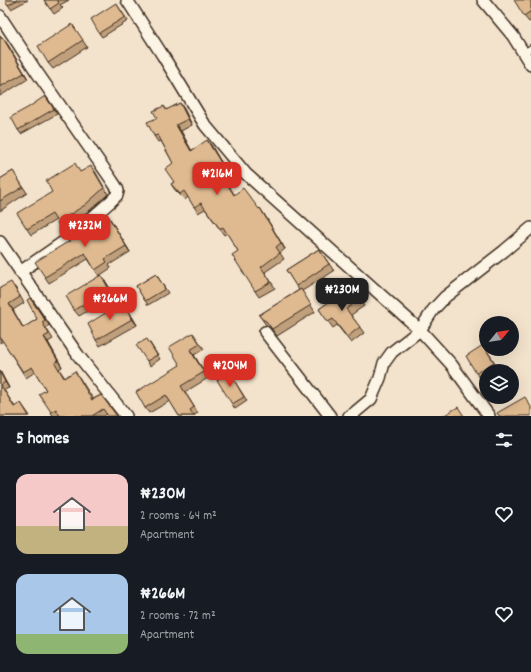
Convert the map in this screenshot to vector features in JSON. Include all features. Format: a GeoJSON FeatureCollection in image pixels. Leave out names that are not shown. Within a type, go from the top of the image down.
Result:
{"type":"FeatureCollection","features":[{"type":"Feature","properties":{"kind":"street"},"geometry":{"type":"LineString","coordinates":[[127,0],[205,125],[246,174],[420,330],[451,364],[489,416]]}},
{"type":"Feature","properties":{"kind":"street"},"geometry":{"type":"LineString","coordinates":[[483,0],[527,51],[531,65]]}},
{"type":"Feature","properties":{"kind":"street"},"geometry":{"type":"LineString","coordinates":[[0,16],[36,71],[112,179],[118,191],[117,195],[110,202],[69,238],[20,272]]}},
{"type":"Feature","properties":{"kind":"street"},"geometry":{"type":"LineString","coordinates":[[349,416],[371,399],[380,378],[384,362],[392,352],[420,330],[433,310],[445,297],[531,228]]}},
{"type":"Feature","properties":{"kind":"street"},"geometry":{"type":"LineString","coordinates":[[0,242],[78,355],[126,416]]}},
{"type":"Feature","properties":{"kind":"street"},"geometry":{"type":"LineString","coordinates":[[265,332],[330,416]]}},
{"type":"Feature","properties":{"kind":"building"},"geometry":{"type":"Polygon","coordinates":[[[5,0],[17,0],[8,5],[5,0]]]}},
{"type":"Feature","properties":{"kind":"building"},"geometry":{"type":"Polygon","coordinates":[[[44,0],[57,0],[59,3],[50,9],[44,0]]]}},
{"type":"Feature","properties":{"kind":"building"},"geometry":{"type":"Polygon","coordinates":[[[514,0],[531,0],[531,11],[524,16],[514,0]]]}},
{"type":"Feature","properties":{"kind":"building"},"geometry":{"type":"Polygon","coordinates":[[[116,3],[125,17],[99,33],[91,19],[116,3]]]}},
{"type":"Feature","properties":{"kind":"building"},"geometry":{"type":"Polygon","coordinates":[[[72,24],[83,40],[48,63],[38,46],[72,24]]]}},
{"type":"Feature","properties":{"kind":"building"},"geometry":{"type":"Polygon","coordinates":[[[0,36],[2,39],[3,38],[24,73],[0,87],[0,36]]]}},
{"type":"Feature","properties":{"kind":"building"},"geometry":{"type":"Polygon","coordinates":[[[45,96],[54,109],[18,130],[11,117],[45,96]]]}},
{"type":"Feature","properties":{"kind":"building"},"geometry":{"type":"Polygon","coordinates":[[[180,103],[188,119],[176,125],[191,151],[207,140],[223,166],[218,169],[234,195],[243,188],[259,209],[260,208],[281,243],[276,247],[280,253],[261,267],[271,282],[255,291],[232,255],[238,251],[223,227],[220,229],[201,203],[194,207],[184,191],[180,194],[171,184],[174,182],[165,169],[173,163],[158,135],[154,136],[147,122],[157,118],[153,111],[164,106],[166,110],[180,103]]]}},
{"type":"Feature","properties":{"kind":"building"},"geometry":{"type":"Polygon","coordinates":[[[75,163],[80,172],[91,166],[104,188],[85,205],[66,217],[68,220],[60,227],[52,214],[27,229],[17,213],[52,192],[46,181],[75,163]]]}},
{"type":"Feature","properties":{"kind":"building"},"geometry":{"type":"Polygon","coordinates":[[[13,171],[23,187],[0,201],[0,179],[13,171]]]}},
{"type":"Feature","properties":{"kind":"building"},"geometry":{"type":"Polygon","coordinates":[[[108,216],[126,246],[105,259],[107,262],[95,270],[85,253],[45,277],[35,262],[108,216]]]}},
{"type":"Feature","properties":{"kind":"building"},"geometry":{"type":"Polygon","coordinates":[[[319,249],[329,264],[296,286],[286,270],[319,249]]]}},
{"type":"Feature","properties":{"kind":"building"},"geometry":{"type":"Polygon","coordinates":[[[156,274],[165,289],[145,301],[136,286],[156,274]]]}},
{"type":"Feature","properties":{"kind":"building"},"geometry":{"type":"Polygon","coordinates":[[[101,275],[109,289],[74,310],[66,296],[101,275]]]}},
{"type":"Feature","properties":{"kind":"building"},"geometry":{"type":"Polygon","coordinates":[[[11,282],[20,297],[9,304],[23,328],[37,319],[27,300],[30,298],[45,320],[42,322],[49,334],[44,337],[58,361],[55,363],[64,378],[75,371],[92,400],[101,395],[117,416],[108,416],[103,409],[92,416],[60,416],[56,409],[51,412],[39,394],[46,390],[32,367],[23,372],[0,337],[0,288],[11,282]]]}},
{"type":"Feature","properties":{"kind":"building"},"geometry":{"type":"Polygon","coordinates":[[[350,287],[359,300],[346,309],[360,327],[347,337],[333,319],[328,322],[319,309],[350,287]]]}},
{"type":"Feature","properties":{"kind":"building"},"geometry":{"type":"Polygon","coordinates":[[[301,289],[311,305],[272,329],[259,315],[301,289]]]}},
{"type":"Feature","properties":{"kind":"building"},"geometry":{"type":"Polygon","coordinates":[[[123,302],[132,319],[96,340],[88,324],[123,302]]]}},
{"type":"Feature","properties":{"kind":"building"},"geometry":{"type":"Polygon","coordinates":[[[193,333],[200,344],[190,350],[204,372],[181,386],[194,407],[190,410],[194,416],[179,416],[166,395],[145,408],[136,392],[180,365],[169,347],[193,333]]]}},
{"type":"Feature","properties":{"kind":"building"},"geometry":{"type":"Polygon","coordinates":[[[147,339],[157,355],[147,361],[136,345],[147,339]]]}},
{"type":"Feature","properties":{"kind":"building"},"geometry":{"type":"Polygon","coordinates":[[[479,348],[479,356],[490,356],[494,362],[491,364],[479,364],[479,371],[476,373],[466,356],[479,348]]]}},
{"type":"Feature","properties":{"kind":"building"},"geometry":{"type":"Polygon","coordinates":[[[0,372],[5,382],[1,385],[14,407],[21,403],[29,416],[0,416],[0,372]]]}},
{"type":"Feature","properties":{"kind":"building"},"geometry":{"type":"Polygon","coordinates":[[[229,372],[244,397],[232,404],[217,380],[229,372]]]}},
{"type":"Feature","properties":{"kind":"building"},"geometry":{"type":"Polygon","coordinates":[[[525,397],[531,407],[531,416],[499,416],[497,413],[513,404],[519,404],[519,400],[525,397]]]}},
{"type":"Feature","properties":{"kind":"building"},"geometry":{"type":"Polygon","coordinates":[[[458,407],[464,416],[443,416],[458,407]]]}}]}
